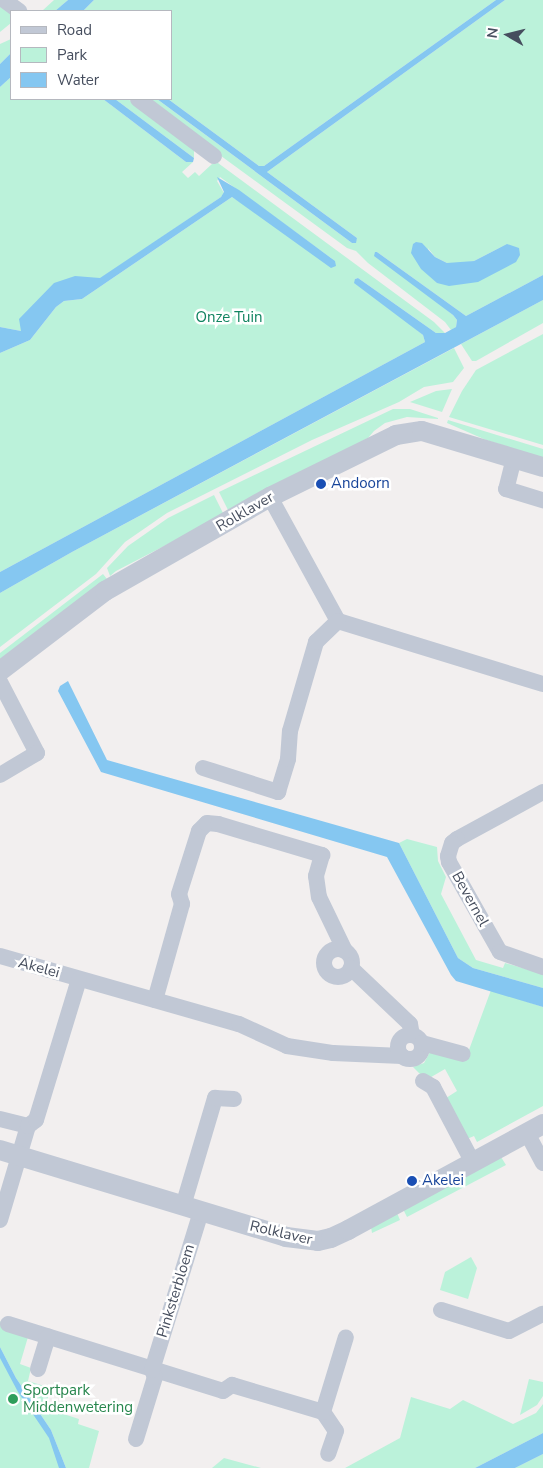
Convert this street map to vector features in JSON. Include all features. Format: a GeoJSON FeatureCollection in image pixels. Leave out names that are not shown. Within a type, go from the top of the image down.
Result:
{"type":"FeatureCollection","features":[{"type":"Feature","properties":{"kind":"street"},"geometry":{"type":"LineString","coordinates":[[4,0],[18,10]]}},
{"type":"Feature","properties":{"kind":"street"},"geometry":{"type":"LineString","coordinates":[[139,100],[214,156]]}},
{"type":"Feature","properties":{"kind":"street","name":"Rolklaver"},"geometry":{"type":"LineString","coordinates":[[0,671],[105,591],[270,497],[381,441],[402,433],[422,431],[543,467]]}},
{"type":"Feature","properties":{"kind":"street"},"geometry":{"type":"LineString","coordinates":[[514,458],[506,489],[543,500]]}},
{"type":"Feature","properties":{"kind":"street"},"geometry":{"type":"LineString","coordinates":[[270,497],[338,622],[543,684]]}},
{"type":"Feature","properties":{"kind":"street"},"geometry":{"type":"LineString","coordinates":[[203,768],[278,792],[288,759],[290,730],[316,642],[338,622]]}},
{"type":"Feature","properties":{"kind":"street"},"geometry":{"type":"LineString","coordinates":[[0,682],[37,753],[0,775]]}},
{"type":"Feature","properties":{"kind":"street","name":"Bevernel"},"geometry":{"type":"LineString","coordinates":[[543,792],[457,839],[452,843],[448,856],[449,862],[500,952],[543,968]]}},
{"type":"Feature","properties":{"kind":"street"},"geometry":{"type":"LineString","coordinates":[[155,1000],[182,904],[179,894],[199,831],[207,823],[218,824],[322,855],[316,876],[319,897],[351,960],[351,968],[410,1024],[417,1039],[463,1054]]}},
{"type":"Feature","properties":{"kind":"street"},"geometry":{"type":"LineString","coordinates":[[345,951],[339,949],[330,952],[325,958],[325,967],[331,974],[340,977],[351,968]]}},
{"type":"Feature","properties":{"kind":"street","name":"Akelei"},"geometry":{"type":"LineString","coordinates":[[0,956],[238,1024],[294,1048],[333,1053],[402,1056],[399,1050],[400,1043],[404,1037],[417,1039]]}},
{"type":"Feature","properties":{"kind":"street","name":"Akelei"},"geometry":{"type":"LineString","coordinates":[[20,1156],[28,1126],[36,1120],[79,979]]}},
{"type":"Feature","properties":{"kind":"street"},"geometry":{"type":"LineString","coordinates":[[423,1081],[434,1087],[472,1161]]}},
{"type":"Feature","properties":{"kind":"street"},"geometry":{"type":"LineString","coordinates":[[192,1209],[216,1098],[234,1099]]}},
{"type":"Feature","properties":{"kind":"street"},"geometry":{"type":"LineString","coordinates":[[0,1119],[28,1126]]}},
{"type":"Feature","properties":{"kind":"street"},"geometry":{"type":"LineString","coordinates":[[535,1129],[543,1163]]}},
{"type":"Feature","properties":{"kind":"street","name":"Rolklaver"},"geometry":{"type":"LineString","coordinates":[[0,1150],[286,1237],[318,1241],[331,1238],[348,1230],[472,1161],[535,1129]]}},
{"type":"Feature","properties":{"kind":"street"},"geometry":{"type":"LineString","coordinates":[[0,1220],[20,1156]]}},
{"type":"Feature","properties":{"kind":"street","name":"Pinksterbloem"},"geometry":{"type":"LineString","coordinates":[[136,1439],[155,1377],[152,1370],[192,1209]]}},
{"type":"Feature","properties":{"kind":"street"},"geometry":{"type":"LineString","coordinates":[[441,1310],[509,1332],[543,1314]]}},
{"type":"Feature","properties":{"kind":"street"},"geometry":{"type":"LineString","coordinates":[[8,1324],[223,1391],[232,1385],[323,1412],[336,1431],[328,1454]]}},
{"type":"Feature","properties":{"kind":"street"},"geometry":{"type":"LineString","coordinates":[[38,1369],[48,1336]]}},
{"type":"Feature","properties":{"kind":"street"},"geometry":{"type":"LineString","coordinates":[[323,1412],[346,1337]]}},
{"type":"Feature","properties":{"kind":"green space"},"geometry":{"type":"Polygon","coordinates":[[[54,0],[68,0],[56,10],[43,10],[54,0]]]}},
{"type":"Feature","properties":{"kind":"green space"},"geometry":{"type":"Polygon","coordinates":[[[94,0],[496,0],[264,166],[259,166],[169,100],[172,100],[172,10],[84,10],[94,0]]]}},
{"type":"Feature","properties":{"kind":"green space"},"geometry":{"type":"Polygon","coordinates":[[[505,0],[543,0],[543,275],[466,316],[375,252],[453,315],[457,320],[456,327],[451,330],[445,322],[368,263],[356,251],[347,248],[144,100],[158,100],[352,243],[355,243],[357,238],[267,172],[505,0]],[[507,244],[474,261],[457,264],[447,263],[435,257],[428,248],[437,283],[507,244]]]}},
{"type":"Feature","properties":{"kind":"green space"},"geometry":{"type":"Polygon","coordinates":[[[0,4],[10,12],[10,24],[0,32],[0,4]]]}},
{"type":"Feature","properties":{"kind":"green space"},"geometry":{"type":"Polygon","coordinates":[[[10,39],[10,54],[0,64],[0,44],[10,39]]]}},
{"type":"Feature","properties":{"kind":"green space","name":"Onze Tuin"},"geometry":{"type":"Polygon","coordinates":[[[10,78],[10,100],[104,100],[186,162],[193,162],[182,172],[188,178],[195,172],[199,176],[212,164],[218,163],[434,322],[445,333],[436,333],[358,278],[355,279],[423,335],[425,342],[0,572],[0,353],[30,340],[56,307],[64,301],[82,299],[232,197],[335,261],[220,177],[217,181],[224,193],[221,197],[100,279],[21,324],[21,331],[0,327],[0,87],[10,78]]]}},
{"type":"Feature","properties":{"kind":"green space"},"geometry":{"type":"Polygon","coordinates":[[[116,100],[129,100],[192,146],[194,158],[116,100]]]}},
{"type":"Feature","properties":{"kind":"green space"},"geometry":{"type":"Polygon","coordinates":[[[543,300],[543,323],[476,361],[472,361],[461,344],[543,300]]]}},
{"type":"Feature","properties":{"kind":"green space"},"geometry":{"type":"Polygon","coordinates":[[[543,334],[543,445],[449,417],[462,391],[476,370],[543,334]]]}},
{"type":"Feature","properties":{"kind":"green space"},"geometry":{"type":"Polygon","coordinates":[[[454,348],[464,368],[453,382],[424,387],[399,402],[312,440],[167,513],[125,542],[96,574],[0,647],[0,593],[72,552],[454,348]]]}},
{"type":"Feature","properties":{"kind":"green space"},"geometry":{"type":"Polygon","coordinates":[[[452,389],[442,412],[410,402],[436,391],[452,389]]]}},
{"type":"Feature","properties":{"kind":"green space"},"geometry":{"type":"Polygon","coordinates":[[[393,409],[410,409],[438,419],[407,417],[385,423],[368,438],[229,512],[219,492],[393,409]]]}},
{"type":"Feature","properties":{"kind":"green space"},"geometry":{"type":"Polygon","coordinates":[[[448,420],[543,449],[543,458],[486,440],[447,423],[448,420]]]}},
{"type":"Feature","properties":{"kind":"green space"},"geometry":{"type":"Polygon","coordinates":[[[214,495],[224,515],[116,571],[110,576],[107,568],[128,546],[168,518],[214,495]]]}},
{"type":"Feature","properties":{"kind":"green space"},"geometry":{"type":"Polygon","coordinates":[[[103,574],[107,579],[0,659],[0,653],[103,574]]]}},
{"type":"Feature","properties":{"kind":"green space"},"geometry":{"type":"Polygon","coordinates":[[[407,839],[437,847],[438,861],[446,877],[441,894],[476,960],[503,968],[505,963],[543,974],[543,988],[473,968],[458,958],[399,843],[407,839]]]}},
{"type":"Feature","properties":{"kind":"green space"},"geometry":{"type":"Polygon","coordinates":[[[491,990],[543,1007],[543,1106],[477,1142],[474,1136],[467,1139],[446,1098],[457,1091],[445,1069],[426,1080],[413,1067],[424,1063],[430,1052],[466,1058],[491,990]]]}},
{"type":"Feature","properties":{"kind":"green space"},"geometry":{"type":"Polygon","coordinates":[[[501,1157],[506,1165],[407,1217],[403,1209],[501,1157]]]}},
{"type":"Feature","properties":{"kind":"green space"},"geometry":{"type":"Polygon","coordinates":[[[397,1213],[400,1220],[372,1233],[371,1227],[397,1213]]]}},
{"type":"Feature","properties":{"kind":"green space"},"geometry":{"type":"Polygon","coordinates":[[[471,1257],[477,1268],[468,1299],[440,1290],[445,1272],[471,1257]]]}},
{"type":"Feature","properties":{"kind":"green space"},"geometry":{"type":"Polygon","coordinates":[[[0,1321],[4,1326],[28,1337],[20,1364],[31,1368],[28,1381],[51,1388],[45,1408],[79,1419],[78,1424],[99,1431],[89,1468],[66,1468],[51,1430],[16,1378],[0,1347],[0,1321]]]}},
{"type":"Feature","properties":{"kind":"green space","name":"Sportpark Middenwetering"},"geometry":{"type":"Polygon","coordinates":[[[0,1353],[48,1432],[63,1468],[0,1468],[0,1353]]]}},
{"type":"Feature","properties":{"kind":"green space"},"geometry":{"type":"Polygon","coordinates":[[[529,1379],[543,1382],[543,1396],[537,1405],[520,1415],[529,1379]]]}},
{"type":"Feature","properties":{"kind":"green space"},"geometry":{"type":"Polygon","coordinates":[[[411,1397],[450,1409],[463,1400],[513,1424],[536,1413],[543,1404],[543,1433],[475,1468],[345,1468],[400,1438],[411,1397]]]}},
{"type":"Feature","properties":{"kind":"green space"},"geometry":{"type":"Polygon","coordinates":[[[543,1454],[543,1468],[515,1468],[543,1454]]]}},
{"type":"Feature","properties":{"kind":"green space"},"geometry":{"type":"Polygon","coordinates":[[[224,1458],[261,1468],[212,1468],[224,1458]]]}},
{"type":"Feature","properties":{"kind":"water"},"geometry":{"type":"Polygon","coordinates":[[[68,0],[94,0],[84,10],[56,10],[68,0]]]}},
{"type":"Feature","properties":{"kind":"water"},"geometry":{"type":"Polygon","coordinates":[[[496,0],[505,0],[267,172],[357,238],[356,243],[352,243],[158,100],[169,100],[259,166],[264,166],[496,0]]]}},
{"type":"Feature","properties":{"kind":"water"},"geometry":{"type":"Polygon","coordinates":[[[10,54],[10,78],[0,87],[0,64],[10,54]]]}},
{"type":"Feature","properties":{"kind":"water"},"geometry":{"type":"Polygon","coordinates":[[[104,100],[116,100],[194,158],[193,162],[186,162],[104,100]]]}},
{"type":"Feature","properties":{"kind":"water"},"geometry":{"type":"Polygon","coordinates":[[[217,177],[239,190],[335,261],[336,266],[331,268],[232,197],[82,299],[64,301],[56,307],[30,340],[0,353],[0,327],[21,331],[19,319],[54,283],[75,276],[100,278],[221,197],[224,192],[217,177]]]}},
{"type":"Feature","properties":{"kind":"water"},"geometry":{"type":"Polygon","coordinates":[[[416,242],[422,243],[435,257],[447,263],[474,261],[507,244],[519,248],[520,255],[516,262],[478,282],[449,286],[437,283],[421,269],[411,253],[413,244],[416,242]]]}},
{"type":"Feature","properties":{"kind":"water"},"geometry":{"type":"Polygon","coordinates":[[[375,252],[466,316],[543,275],[543,300],[72,552],[0,593],[0,572],[425,342],[423,335],[354,283],[355,279],[358,278],[436,333],[445,333],[456,327],[457,320],[453,315],[374,256],[375,252]]]}},
{"type":"Feature","properties":{"kind":"water"},"geometry":{"type":"Polygon","coordinates":[[[68,681],[107,760],[399,843],[458,958],[473,968],[543,988],[543,1007],[456,981],[387,857],[101,772],[58,691],[60,686],[68,681]]]}},
{"type":"Feature","properties":{"kind":"water"},"geometry":{"type":"Polygon","coordinates":[[[0,1347],[16,1378],[51,1430],[66,1468],[59,1468],[49,1438],[18,1392],[0,1358],[0,1347]]]}},
{"type":"Feature","properties":{"kind":"water"},"geometry":{"type":"Polygon","coordinates":[[[543,1433],[543,1454],[515,1468],[475,1468],[543,1433]]]}},
{"type":"Feature","properties":{"kind":"place","name":"Andoorn"},"geometry":{"type":"Point","coordinates":[321,484]}},
{"type":"Feature","properties":{"kind":"place","name":"Akelei"},"geometry":{"type":"Point","coordinates":[412,1181]}},
{"type":"Feature","properties":{"kind":"place","name":"Sportpark Middenwetering"},"geometry":{"type":"Point","coordinates":[13,1399]}}]}
